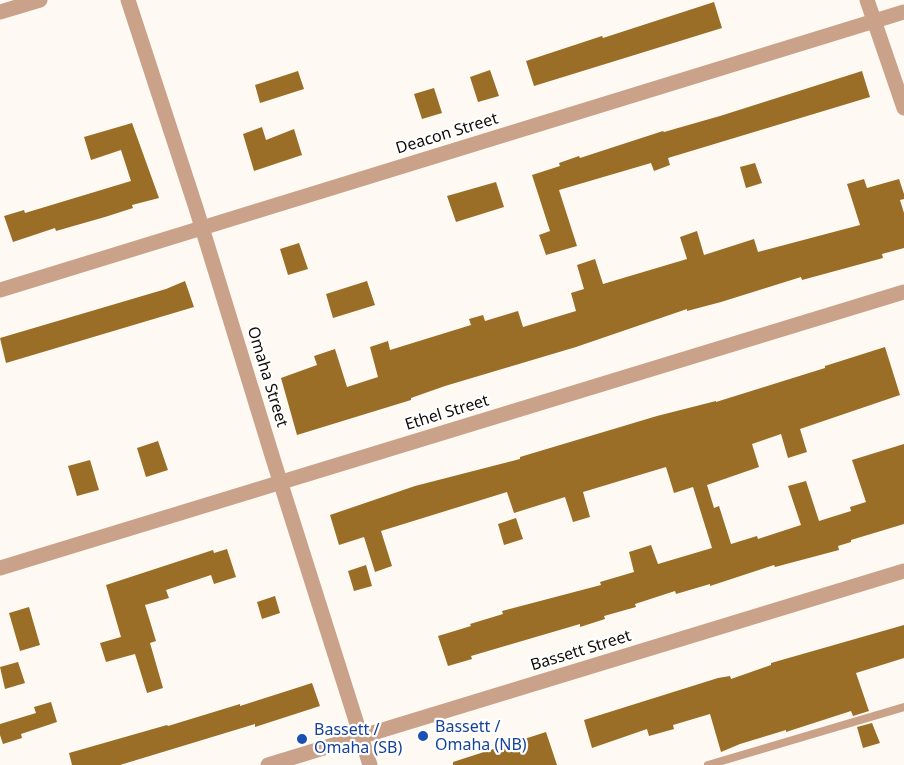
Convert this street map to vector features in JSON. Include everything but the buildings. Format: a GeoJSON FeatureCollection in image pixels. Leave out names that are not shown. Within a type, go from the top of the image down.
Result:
{"type":"FeatureCollection","features":[{"type":"Feature","properties":{"kind":"street"},"geometry":{"type":"LineString","coordinates":[[0,12],[40,0]]}},
{"type":"Feature","properties":{"kind":"street","name":"Omaha Street"},"geometry":{"type":"LineString","coordinates":[[128,0],[202,228],[369,765]]}},
{"type":"Feature","properties":{"kind":"street"},"geometry":{"type":"LineString","coordinates":[[867,0],[904,108]]}},
{"type":"Feature","properties":{"kind":"street","name":"Deacon Street"},"geometry":{"type":"LineString","coordinates":[[0,290],[904,12]]}},
{"type":"Feature","properties":{"kind":"street","name":"Ethel Street"},"geometry":{"type":"LineString","coordinates":[[0,568],[904,292]]}},
{"type":"Feature","properties":{"kind":"street","name":"Bassett Street"},"geometry":{"type":"LineString","coordinates":[[268,765],[904,571]]}},
{"type":"Feature","properties":{"kind":"lane"},"geometry":{"type":"LineString","coordinates":[[708,765],[904,707]]}},
{"type":"Feature","properties":{"kind":"place","name":"Bassett / Omaha (NB)"},"geometry":{"type":"Point","coordinates":[423,736]}},
{"type":"Feature","properties":{"kind":"place","name":"Bassett / Omaha (SB)"},"geometry":{"type":"Point","coordinates":[302,739]}}]}
